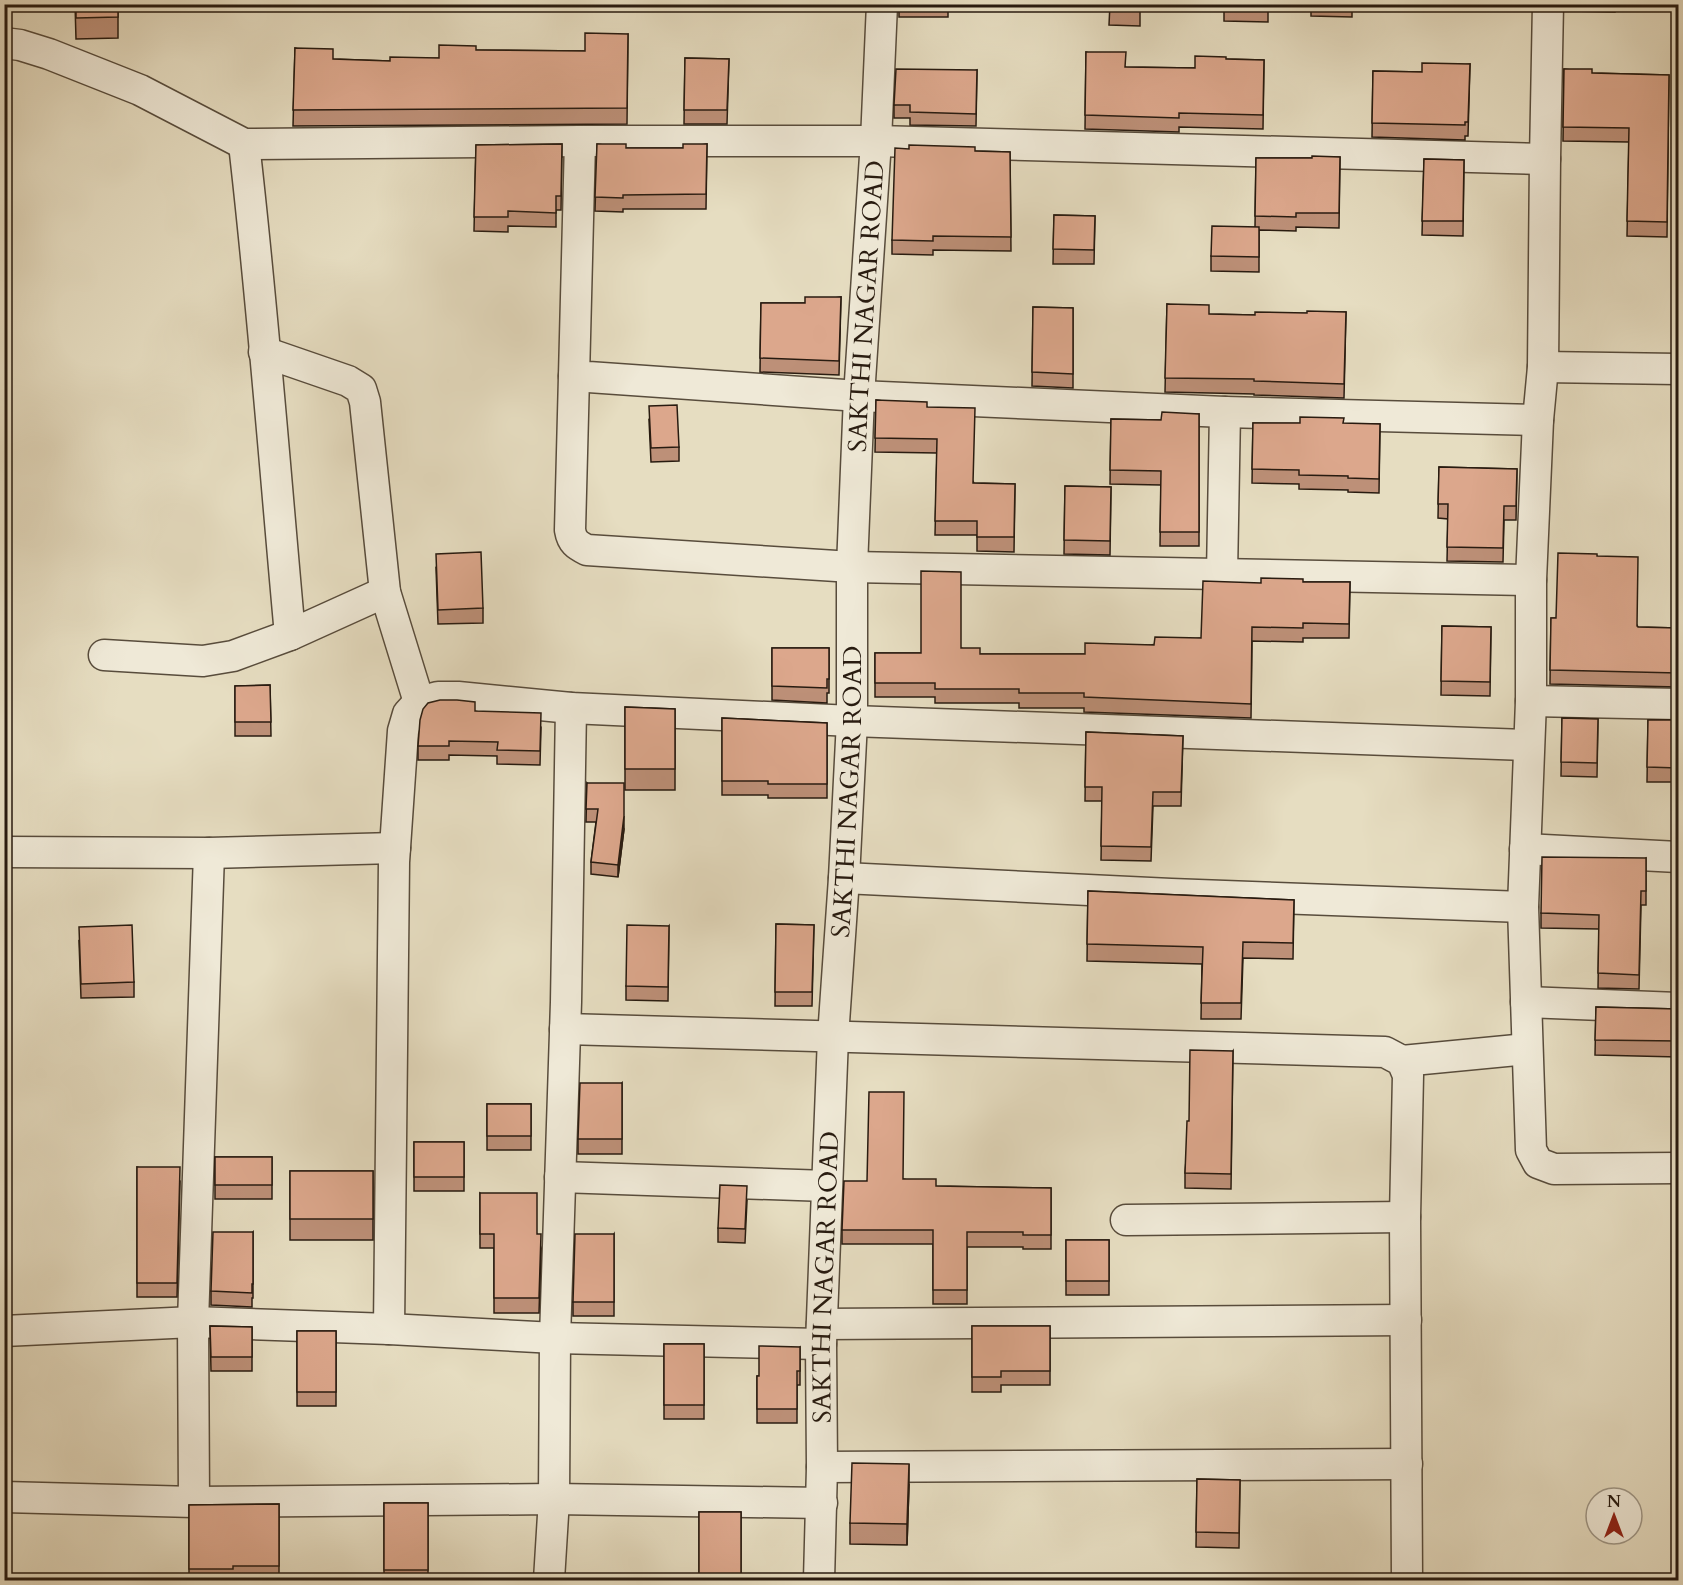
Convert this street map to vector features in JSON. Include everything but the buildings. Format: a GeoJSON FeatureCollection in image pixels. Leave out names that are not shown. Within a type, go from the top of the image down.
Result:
{"type":"FeatureCollection","features":[{"type":"Feature","properties":{"kind":"street","name":"SAKTHI NAGAR ROAD"},"geometry":{"type":"LineString","coordinates":[[819,1581],[822,1503],[822,1334],[827,1186],[833,1037],[852,720],[852,567],[859,396],[876,141],[882,4]]}},
{"type":"Feature","properties":{"kind":"street"},"geometry":{"type":"LineString","coordinates":[[1548,4],[1543,367],[1538,420],[1531,580],[1531,700],[1523,907],[1531,1150],[1538,1163],[1554,1169],[1678,1168]]}},
{"type":"Feature","properties":{"kind":"street"},"geometry":{"type":"LineString","coordinates":[[4,43],[20,45],[49,54],[140,90],[244,144],[876,141],[1545,159]]}},
{"type":"Feature","properties":{"kind":"street"},"geometry":{"type":"LineString","coordinates":[[580,141],[570,530],[571,539],[587,550],[852,567],[1531,580]]}},
{"type":"Feature","properties":{"kind":"street"},"geometry":{"type":"LineString","coordinates":[[244,144],[259,277],[290,635]]}},
{"type":"Feature","properties":{"kind":"street"},"geometry":{"type":"LineString","coordinates":[[264,352],[348,381],[361,389],[365,402],[385,592],[419,702]]}},
{"type":"Feature","properties":{"kind":"street"},"geometry":{"type":"LineString","coordinates":[[1543,367],[1678,369]]}},
{"type":"Feature","properties":{"kind":"street"},"geometry":{"type":"LineString","coordinates":[[574,376],[859,396],[1225,412],[1538,420]]}},
{"type":"Feature","properties":{"kind":"street"},"geometry":{"type":"LineString","coordinates":[[1222,574],[1225,412]]}},
{"type":"Feature","properties":{"kind":"street"},"geometry":{"type":"LineString","coordinates":[[104,655],[203,661],[233,656],[290,635],[385,592]]}},
{"type":"Feature","properties":{"kind":"street"},"geometry":{"type":"LineString","coordinates":[[389,1329],[395,848],[404,731],[408,714],[419,702],[438,698],[458,698],[571,708],[1528,745]]}},
{"type":"Feature","properties":{"kind":"street"},"geometry":{"type":"LineString","coordinates":[[1531,700],[1678,704]]}},
{"type":"Feature","properties":{"kind":"street"},"geometry":{"type":"LineString","coordinates":[[549,1581],[554,1499],[555,1338],[565,1029],[571,708]]}},
{"type":"Feature","properties":{"kind":"street"},"geometry":{"type":"LineString","coordinates":[[4,852],[209,854],[395,848]]}},
{"type":"Feature","properties":{"kind":"street"},"geometry":{"type":"LineString","coordinates":[[1525,849],[1678,857]]}},
{"type":"Feature","properties":{"kind":"street"},"geometry":{"type":"LineString","coordinates":[[194,1502],[193,1322],[209,854]]}},
{"type":"Feature","properties":{"kind":"street"},"geometry":{"type":"LineString","coordinates":[[844,878],[1171,894],[1523,907]]}},
{"type":"Feature","properties":{"kind":"street"},"geometry":{"type":"LineString","coordinates":[[1526,1002],[1678,1008]]}},
{"type":"Feature","properties":{"kind":"street"},"geometry":{"type":"LineString","coordinates":[[565,1029],[1386,1052],[1402,1061],[1527,1049]]}},
{"type":"Feature","properties":{"kind":"street"},"geometry":{"type":"LineString","coordinates":[[1402,1061],[1408,1075],[1405,1217],[1407,1581]]}},
{"type":"Feature","properties":{"kind":"street"},"geometry":{"type":"LineString","coordinates":[[560,1177],[827,1186]]}},
{"type":"Feature","properties":{"kind":"street"},"geometry":{"type":"LineString","coordinates":[[1126,1220],[1405,1217]]}},
{"type":"Feature","properties":{"kind":"street"},"geometry":{"type":"LineString","coordinates":[[4,1331],[193,1322],[555,1338],[1406,1320]]}},
{"type":"Feature","properties":{"kind":"street"},"geometry":{"type":"LineString","coordinates":[[822,1467],[1407,1464]]}},
{"type":"Feature","properties":{"kind":"street"},"geometry":{"type":"LineString","coordinates":[[4,1497],[194,1502],[554,1499],[822,1503]]}}]}
